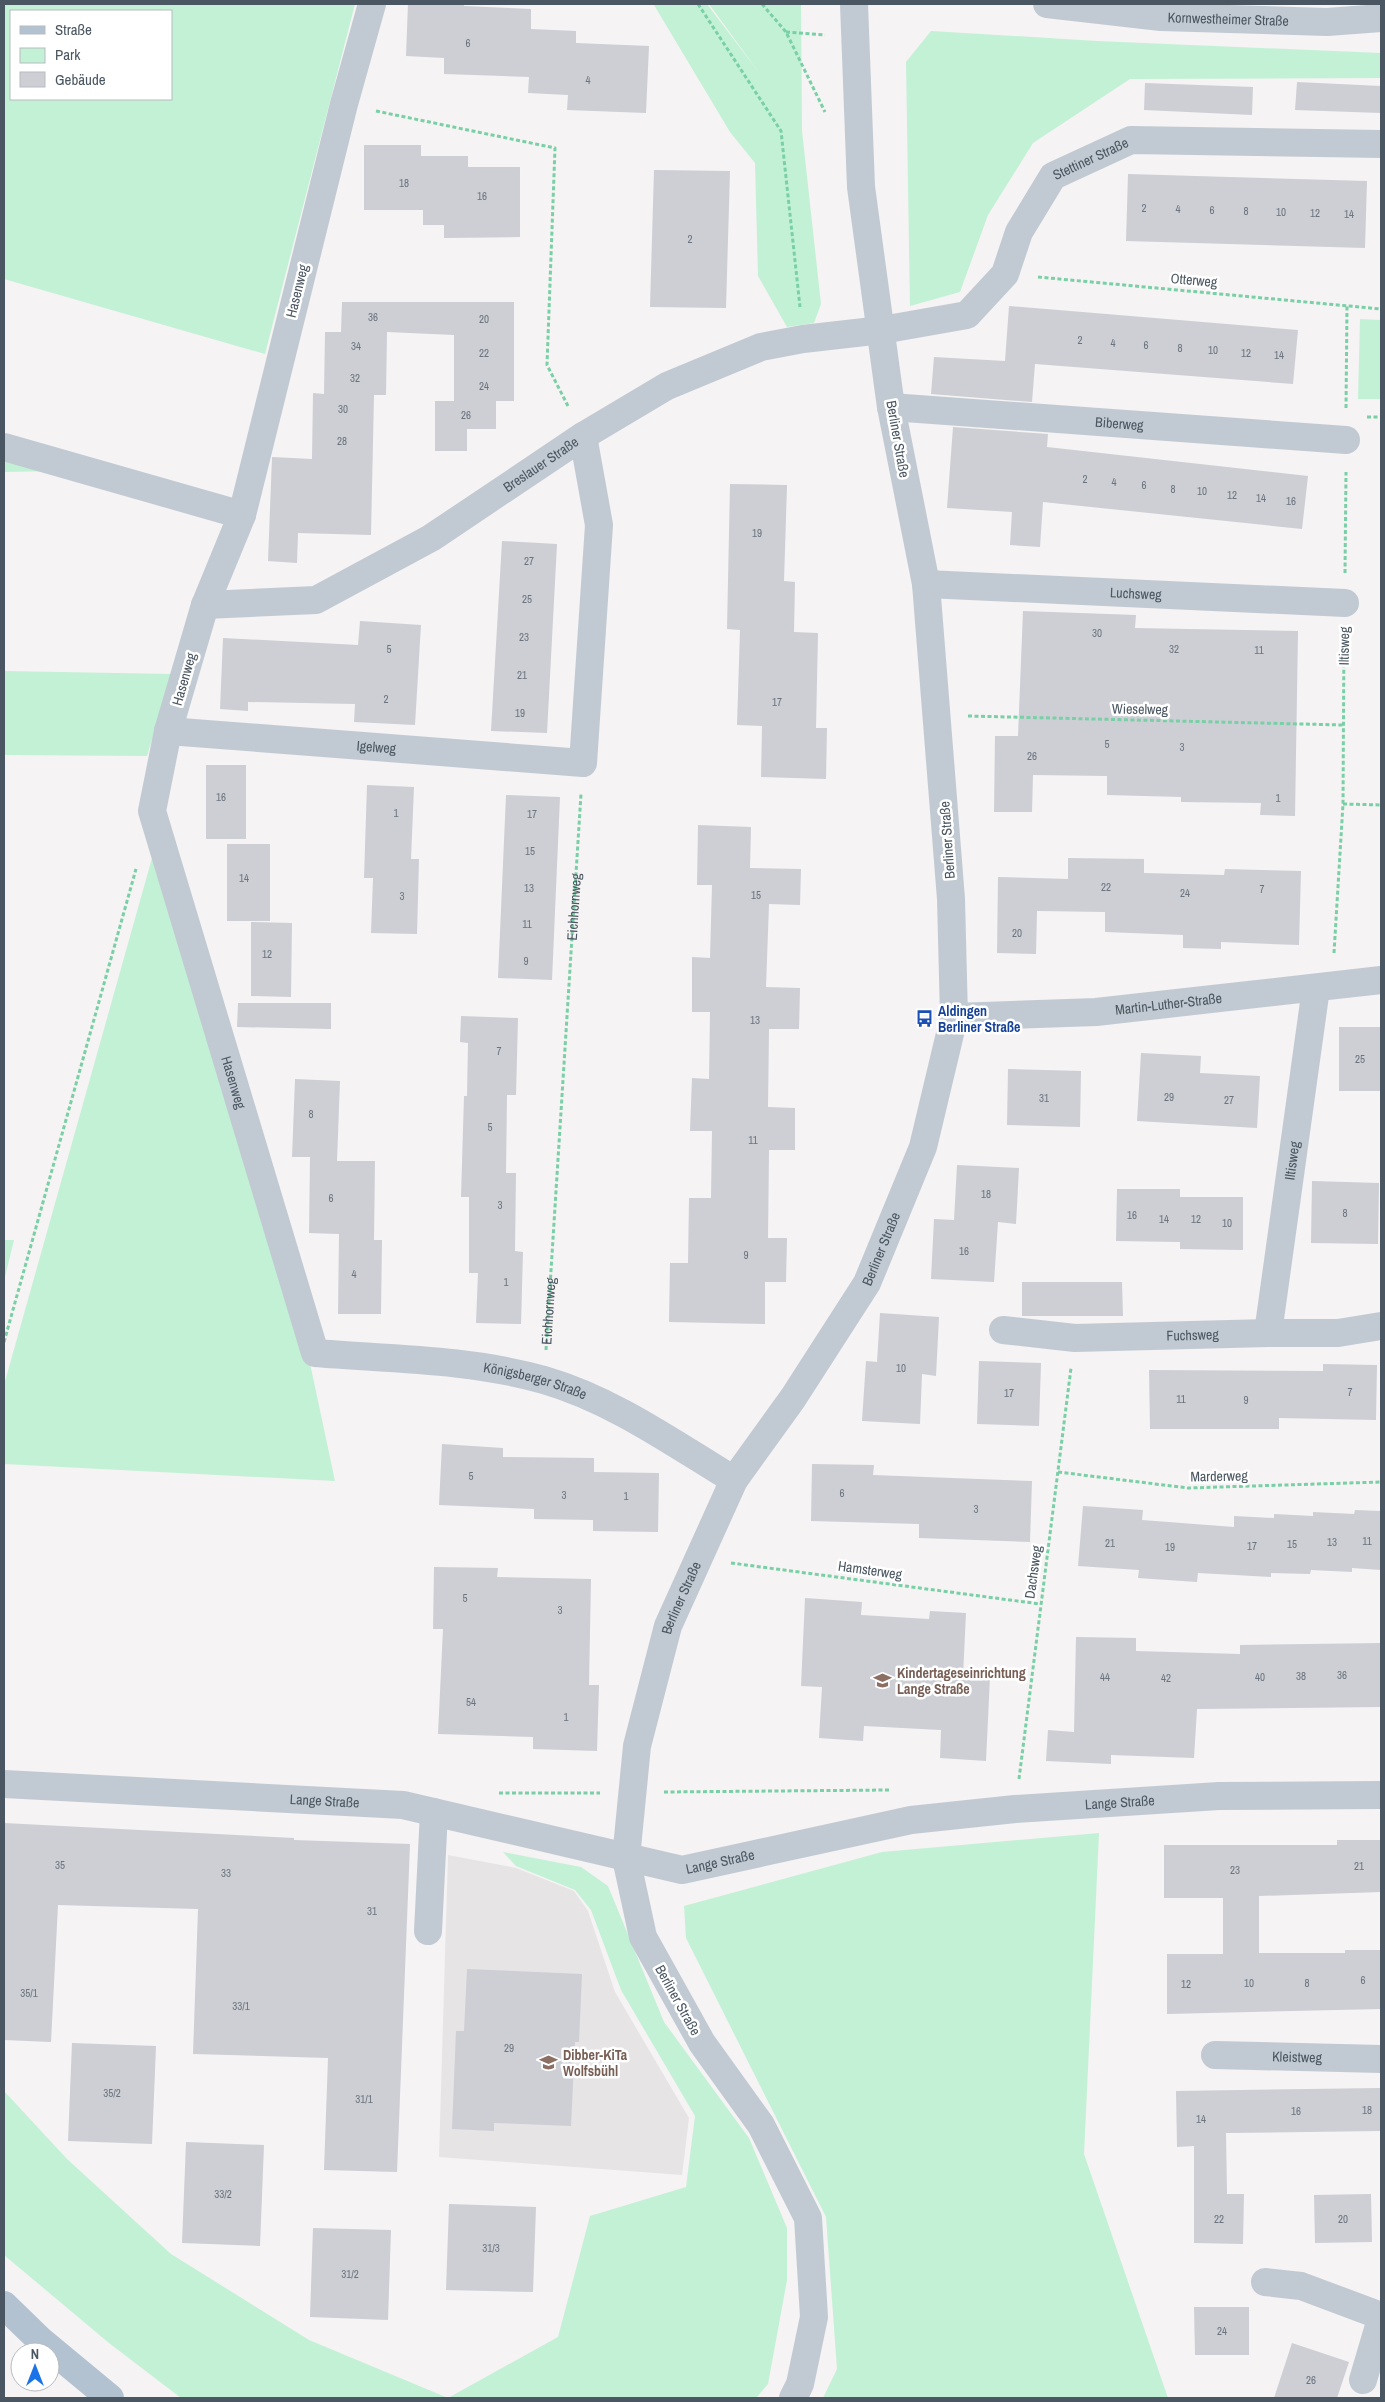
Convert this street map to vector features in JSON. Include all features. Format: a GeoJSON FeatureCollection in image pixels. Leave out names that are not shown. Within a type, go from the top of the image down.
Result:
{"type":"FeatureCollection","features":[{"type":"Feature","properties":{"kind":"main road"},"geometry":{"type":"LineString","coordinates":[[4,2305],[40,2340],[110,2398]]}},
{"type":"Feature","properties":{"kind":"street","name":"Hasenweg"},"geometry":{"type":"LineString","coordinates":[[315,1353],[152,811],[168,730],[205,605],[242,515],[344,104],[372,4]]}},
{"type":"Feature","properties":{"kind":"street","name":"Berliner Straße"},"geometry":{"type":"LineString","coordinates":[[793,2398],[800,2384],[814,2317],[808,2218],[761,2124],[702,2043],[643,1936],[626,1858],[637,1746],[668,1626],[734,1480],[793,1398],[867,1283],[923,1147],[954,1017],[951,899],[926,584],[891,407],[861,187],[854,4]]}},
{"type":"Feature","properties":{"kind":"street","name":"Kornwestheimer Straße"},"geometry":{"type":"LineString","coordinates":[[1047,4],[1161,17],[1327,22],[1381,18]]}},
{"type":"Feature","properties":{"kind":"street","name":"Stettiner Straße"},"geometry":{"type":"LineString","coordinates":[[882,330],[967,315],[1005,274],[1019,232],[1053,176],[1131,140],[1381,144]]}},
{"type":"Feature","properties":{"kind":"street","name":"Breslauer Straße"},"geometry":{"type":"LineString","coordinates":[[205,605],[316,600],[431,538],[583,436],[667,386],[761,347],[803,339],[882,330]]}},
{"type":"Feature","properties":{"kind":"street","name":"Biberweg"},"geometry":{"type":"LineString","coordinates":[[891,407],[1346,440]]}},
{"type":"Feature","properties":{"kind":"street"},"geometry":{"type":"LineString","coordinates":[[583,436],[598,526],[583,763]]}},
{"type":"Feature","properties":{"kind":"street"},"geometry":{"type":"LineString","coordinates":[[4,447],[242,515]]}},
{"type":"Feature","properties":{"kind":"street","name":"Luchsweg"},"geometry":{"type":"LineString","coordinates":[[926,584],[1345,603]]}},
{"type":"Feature","properties":{"kind":"street","name":"Igelweg"},"geometry":{"type":"LineString","coordinates":[[168,730],[583,763]]}},
{"type":"Feature","properties":{"kind":"street","name":"Martin-Luther-Straße"},"geometry":{"type":"LineString","coordinates":[[954,1017],[1096,1012],[1381,980]]}},
{"type":"Feature","properties":{"kind":"street","name":"Iltisweg"},"geometry":{"type":"LineString","coordinates":[[1268,1333],[1324,987]]}},
{"type":"Feature","properties":{"kind":"street","name":"Fuchsweg"},"geometry":{"type":"LineString","coordinates":[[1003,1330],[1075,1338],[1338,1333],[1381,1326]]}},
{"type":"Feature","properties":{"kind":"street","name":"Königsberger Straße"},"geometry":{"type":"LineString","coordinates":[[315,1353],[476,1365],[544,1380],[621,1411],[734,1480]]}},
{"type":"Feature","properties":{"kind":"street","name":"Lange Straße"},"geometry":{"type":"LineString","coordinates":[[4,1784],[403,1805],[682,1870],[911,1820],[1015,1809],[1219,1796],[1381,1795]]}},
{"type":"Feature","properties":{"kind":"street"},"geometry":{"type":"LineString","coordinates":[[428,1931],[434,1812]]}},
{"type":"Feature","properties":{"kind":"street","name":"Kleistweg"},"geometry":{"type":"LineString","coordinates":[[1215,2055],[1381,2059]]}},
{"type":"Feature","properties":{"kind":"street"},"geometry":{"type":"LineString","coordinates":[[1265,2282],[1301,2286],[1381,2317],[1363,2380]]}},
{"type":"Feature","properties":{"kind":"path"},"geometry":{"type":"LineString","coordinates":[[698,4],[781,131],[803,339]]}},
{"type":"Feature","properties":{"kind":"path"},"geometry":{"type":"LineString","coordinates":[[762,4],[786,32],[828,118]]}},
{"type":"Feature","properties":{"kind":"path"},"geometry":{"type":"LineString","coordinates":[[786,32],[855,38]]}},
{"type":"Feature","properties":{"kind":"path"},"geometry":{"type":"LineString","coordinates":[[344,104],[555,148],[547,365],[583,436]]}},
{"type":"Feature","properties":{"kind":"path","name":"Otterweg"},"geometry":{"type":"LineString","coordinates":[[1005,274],[1381,309]]}},
{"type":"Feature","properties":{"kind":"path","name":"Iltisweg"},"geometry":{"type":"LineString","coordinates":[[1324,987],[1343,804],[1348,306]]}},
{"type":"Feature","properties":{"kind":"path","name":"Wieselweg"},"geometry":{"type":"LineString","coordinates":[[937,716],[1343,725]]}},
{"type":"Feature","properties":{"kind":"path","name":"Eichhornweg"},"geometry":{"type":"LineString","coordinates":[[544,1380],[583,763]]}},
{"type":"Feature","properties":{"kind":"path"},"geometry":{"type":"LineString","coordinates":[[1343,804],[1381,805]]}},
{"type":"Feature","properties":{"kind":"path"},"geometry":{"type":"LineString","coordinates":[[4,1342],[136,868]]}},
{"type":"Feature","properties":{"kind":"path","name":"Dachsweg"},"geometry":{"type":"LineString","coordinates":[[1015,1809],[1075,1338]]}},
{"type":"Feature","properties":{"kind":"path","name":"Marderweg"},"geometry":{"type":"LineString","coordinates":[[1058,1472],[1188,1488],[1381,1482]]}},
{"type":"Feature","properties":{"kind":"path","name":"Hamsterweg"},"geometry":{"type":"LineString","coordinates":[[698,1559],[1040,1604]]}},
{"type":"Feature","properties":{"kind":"path"},"geometry":{"type":"LineString","coordinates":[[493,1793],[897,1790]]}},
{"type":"Feature","properties":{"kind":"shaded area","name":"Dibber-KiTa Wolfsbühl"},"geometry":{"type":"Polygon","coordinates":[[[448,1855],[516,1868],[574,1891],[588,1911],[615,1992],[689,2118],[682,2175],[439,2157],[448,1855]]]}},
{"type":"Feature","properties":{"kind":"green space"},"geometry":{"type":"Polygon","coordinates":[[[4,4],[355,4],[265,354],[4,279],[4,4]]]}},
{"type":"Feature","properties":{"kind":"green space"},"geometry":{"type":"Polygon","coordinates":[[[647,4],[707,4],[760,74],[709,4],[801,4],[802,131],[821,304],[814,323],[787,327],[758,276],[755,163],[730,132],[654,5],[647,4]]]}},
{"type":"Feature","properties":{"kind":"green space"},"geometry":{"type":"Polygon","coordinates":[[[931,31],[1097,41],[1381,53],[1381,78],[1130,79],[1033,143],[988,215],[960,292],[910,306],[906,62],[931,31]]]}},
{"type":"Feature","properties":{"kind":"green space"},"geometry":{"type":"Polygon","coordinates":[[[1360,319],[1381,320],[1381,399],[1358,399],[1360,319]]]}},
{"type":"Feature","properties":{"kind":"green space"},"geometry":{"type":"Polygon","coordinates":[[[4,457],[60,471],[4,472],[4,457]]]}},
{"type":"Feature","properties":{"kind":"green space"},"geometry":{"type":"Polygon","coordinates":[[[4,671],[172,674],[147,756],[4,755],[4,671]]]}},
{"type":"Feature","properties":{"kind":"green space"},"geometry":{"type":"Polygon","coordinates":[[[154,851],[311,1368],[335,1481],[4,1464],[4,1385],[154,851]]]}},
{"type":"Feature","properties":{"kind":"green space"},"geometry":{"type":"Polygon","coordinates":[[[4,1240],[14,1240],[4,1281],[4,1240]]]}},
{"type":"Feature","properties":{"kind":"green space"},"geometry":{"type":"Polygon","coordinates":[[[1099,1833],[1084,2154],[1168,2398],[823,2398],[837,2369],[826,2217],[686,1938],[684,1906],[882,1852],[1099,1833]]]}},
{"type":"Feature","properties":{"kind":"green space"},"geometry":{"type":"Polygon","coordinates":[[[503,1852],[581,1867],[608,1886],[664,2022],[749,2138],[787,2228],[787,2280],[768,2384],[756,2398],[448,2398],[558,2337],[590,2216],[686,2187],[695,2116],[621,1990],[591,1910],[575,1890],[516,1866],[503,1852]]]}},
{"type":"Feature","properties":{"kind":"green space"},"geometry":{"type":"Polygon","coordinates":[[[4,2091],[67,2159],[171,2254],[309,2340],[448,2398],[181,2398],[109,2343],[4,2255],[4,2091]]]}},
{"type":"Feature","properties":{"kind":"building"},"geometry":{"type":"Polygon","coordinates":[[[408,4],[464,4],[464,6],[531,9],[531,29],[576,31],[576,43],[649,46],[646,113],[567,110],[568,95],[528,93],[529,77],[444,74],[444,58],[406,56],[408,4]]]}},
{"type":"Feature","properties":{"kind":"building"},"geometry":{"type":"Polygon","coordinates":[[[1297,82],[1381,86],[1381,113],[1295,110],[1297,82]]]}},
{"type":"Feature","properties":{"kind":"building"},"geometry":{"type":"Polygon","coordinates":[[[1145,83],[1253,87],[1252,115],[1144,110],[1145,83]]]}},
{"type":"Feature","properties":{"kind":"building"},"geometry":{"type":"Polygon","coordinates":[[[364,145],[421,145],[421,156],[468,156],[468,167],[520,167],[520,237],[444,238],[444,225],[423,225],[423,210],[364,210],[364,145]]]}},
{"type":"Feature","properties":{"kind":"building"},"geometry":{"type":"Polygon","coordinates":[[[654,170],[730,171],[726,308],[650,307],[654,170]]]}},
{"type":"Feature","properties":{"kind":"building"},"geometry":{"type":"Polygon","coordinates":[[[1128,174],[1367,181],[1365,248],[1126,241],[1128,174]]]}},
{"type":"Feature","properties":{"kind":"building"},"geometry":{"type":"Polygon","coordinates":[[[342,302],[514,302],[514,401],[496,401],[496,429],[467,429],[467,451],[435,451],[435,401],[454,401],[454,335],[387,332],[386,395],[374,395],[371,535],[298,533],[297,563],[268,561],[272,457],[312,459],[313,393],[324,394],[325,332],[341,332],[342,302]]]}},
{"type":"Feature","properties":{"kind":"building"},"geometry":{"type":"Polygon","coordinates":[[[1009,306],[1298,330],[1293,384],[1035,364],[1032,402],[931,394],[934,357],[1005,361],[1009,306]]]}},
{"type":"Feature","properties":{"kind":"building"},"geometry":{"type":"Polygon","coordinates":[[[953,427],[1048,434],[1047,447],[1308,476],[1302,529],[1043,502],[1040,547],[1010,545],[1012,512],[947,508],[953,427]]]}},
{"type":"Feature","properties":{"kind":"building"},"geometry":{"type":"Polygon","coordinates":[[[730,484],[787,485],[784,581],[795,582],[794,632],[818,633],[816,728],[827,728],[826,779],[761,777],[762,726],[737,725],[740,630],[727,629],[730,484]]]}},
{"type":"Feature","properties":{"kind":"building"},"geometry":{"type":"Polygon","coordinates":[[[502,541],[557,544],[547,733],[491,731],[502,541]]]}},
{"type":"Feature","properties":{"kind":"building"},"geometry":{"type":"Polygon","coordinates":[[[1023,611],[1136,615],[1135,628],[1298,631],[1295,816],[1260,815],[1261,803],[1181,802],[1181,797],[1107,795],[1107,776],[1033,775],[1032,812],[994,812],[995,736],[1018,736],[1023,611]]]}},
{"type":"Feature","properties":{"kind":"building"},"geometry":{"type":"Polygon","coordinates":[[[360,621],[421,625],[415,725],[354,722],[355,704],[248,702],[248,711],[220,709],[223,638],[358,645],[360,621]]]}},
{"type":"Feature","properties":{"kind":"building"},"geometry":{"type":"Polygon","coordinates":[[[206,765],[246,765],[246,839],[206,839],[206,765]]]}},
{"type":"Feature","properties":{"kind":"building"},"geometry":{"type":"Polygon","coordinates":[[[367,785],[414,787],[411,859],[419,859],[417,934],[371,933],[373,878],[364,878],[367,785]]]}},
{"type":"Feature","properties":{"kind":"building"},"geometry":{"type":"Polygon","coordinates":[[[506,795],[560,797],[552,980],[498,978],[506,795]]]}},
{"type":"Feature","properties":{"kind":"building"},"geometry":{"type":"Polygon","coordinates":[[[698,825],[751,827],[750,868],[801,869],[800,905],[769,904],[766,987],[800,988],[799,1029],[769,1029],[768,1107],[795,1108],[795,1150],[769,1150],[768,1238],[787,1238],[786,1282],[765,1282],[765,1324],[669,1322],[670,1263],[688,1263],[689,1198],[711,1198],[712,1131],[690,1131],[692,1078],[709,1079],[710,1012],[692,1012],[692,957],[710,958],[712,885],[697,885],[698,825]]]}},
{"type":"Feature","properties":{"kind":"building"},"geometry":{"type":"Polygon","coordinates":[[[227,844],[270,844],[270,921],[227,921],[227,844]]]}},
{"type":"Feature","properties":{"kind":"building"},"geometry":{"type":"Polygon","coordinates":[[[1068,858],[1144,859],[1144,873],[1224,875],[1225,869],[1301,871],[1299,945],[1221,942],[1221,949],[1183,948],[1183,935],[1105,932],[1105,912],[1037,911],[1036,954],[997,953],[998,877],[1068,879],[1068,858]]]}},
{"type":"Feature","properties":{"kind":"building"},"geometry":{"type":"Polygon","coordinates":[[[251,922],[292,923],[291,997],[251,996],[251,922]]]}},
{"type":"Feature","properties":{"kind":"building"},"geometry":{"type":"Polygon","coordinates":[[[238,1003],[331,1003],[331,1029],[237,1027],[238,1003]]]}},
{"type":"Feature","properties":{"kind":"building"},"geometry":{"type":"Polygon","coordinates":[[[461,1016],[518,1018],[516,1095],[507,1095],[506,1173],[516,1173],[515,1251],[523,1252],[521,1324],[476,1323],[478,1273],[469,1273],[469,1197],[461,1197],[464,1096],[467,1096],[468,1043],[460,1042],[461,1016]]]}},
{"type":"Feature","properties":{"kind":"building"},"geometry":{"type":"Polygon","coordinates":[[[1339,1027],[1381,1027],[1381,1091],[1339,1091],[1339,1027]]]}},
{"type":"Feature","properties":{"kind":"building"},"geometry":{"type":"Polygon","coordinates":[[[1141,1053],[1201,1056],[1200,1073],[1260,1076],[1257,1128],[1137,1121],[1141,1053]]]}},
{"type":"Feature","properties":{"kind":"building"},"geometry":{"type":"Polygon","coordinates":[[[1008,1069],[1081,1071],[1080,1127],[1007,1125],[1008,1069]]]}},
{"type":"Feature","properties":{"kind":"building"},"geometry":{"type":"Polygon","coordinates":[[[295,1079],[340,1081],[337,1161],[375,1161],[374,1240],[382,1240],[381,1314],[338,1314],[339,1234],[309,1233],[310,1157],[292,1157],[295,1079]]]}},
{"type":"Feature","properties":{"kind":"building"},"geometry":{"type":"Polygon","coordinates":[[[957,1165],[1019,1168],[1016,1224],[998,1222],[994,1282],[931,1279],[934,1219],[954,1220],[957,1165]]]}},
{"type":"Feature","properties":{"kind":"building"},"geometry":{"type":"Polygon","coordinates":[[[1312,1181],[1379,1183],[1378,1244],[1311,1243],[1312,1181]]]}},
{"type":"Feature","properties":{"kind":"building"},"geometry":{"type":"Polygon","coordinates":[[[1117,1189],[1180,1189],[1180,1197],[1243,1197],[1243,1250],[1180,1249],[1180,1242],[1116,1241],[1117,1189]]]}},
{"type":"Feature","properties":{"kind":"building"},"geometry":{"type":"Polygon","coordinates":[[[1022,1282],[1122,1282],[1123,1316],[1022,1316],[1022,1282]]]}},
{"type":"Feature","properties":{"kind":"building"},"geometry":{"type":"Polygon","coordinates":[[[880,1313],[939,1317],[936,1376],[922,1374],[920,1424],[862,1421],[866,1361],[877,1362],[880,1313]]]}},
{"type":"Feature","properties":{"kind":"building"},"geometry":{"type":"Polygon","coordinates":[[[979,1361],[1041,1363],[1039,1426],[977,1424],[979,1361]]]}},
{"type":"Feature","properties":{"kind":"building"},"geometry":{"type":"Polygon","coordinates":[[[1323,1364],[1377,1365],[1376,1420],[1279,1418],[1279,1429],[1150,1429],[1149,1370],[1323,1371],[1323,1364]]]}},
{"type":"Feature","properties":{"kind":"building"},"geometry":{"type":"Polygon","coordinates":[[[442,1444],[503,1448],[503,1457],[594,1458],[594,1472],[659,1473],[658,1532],[593,1531],[593,1520],[534,1519],[534,1509],[439,1505],[442,1444]]]}},
{"type":"Feature","properties":{"kind":"building"},"geometry":{"type":"Polygon","coordinates":[[[812,1464],[874,1465],[873,1475],[1032,1481],[1030,1542],[919,1538],[919,1524],[811,1521],[812,1464]]]}},
{"type":"Feature","properties":{"kind":"building"},"geometry":{"type":"Polygon","coordinates":[[[1083,1506],[1143,1510],[1142,1520],[1234,1527],[1234,1516],[1274,1518],[1274,1514],[1313,1516],[1313,1512],[1354,1514],[1355,1510],[1381,1511],[1381,1570],[1352,1568],[1352,1572],[1311,1570],[1310,1574],[1271,1573],[1271,1577],[1198,1573],[1197,1582],[1138,1578],[1139,1570],[1078,1566],[1083,1506]]]}},
{"type":"Feature","properties":{"kind":"building"},"geometry":{"type":"Polygon","coordinates":[[[434,1567],[498,1568],[497,1577],[591,1579],[589,1685],[599,1685],[597,1751],[533,1749],[533,1737],[438,1734],[443,1629],[433,1629],[434,1567]]]}},
{"type":"Feature","properties":{"kind":"building","name":"Kindertageseinrichtung Lange Straße"},"geometry":{"type":"Polygon","coordinates":[[[805,1598],[862,1602],[861,1615],[929,1619],[930,1611],[966,1613],[963,1676],[990,1677],[986,1761],[940,1758],[941,1730],[864,1726],[863,1741],[819,1738],[822,1687],[801,1686],[805,1598]]]}},
{"type":"Feature","properties":{"kind":"building"},"geometry":{"type":"Polygon","coordinates":[[[1076,1637],[1136,1638],[1136,1651],[1240,1654],[1240,1645],[1381,1643],[1381,1707],[1197,1709],[1194,1758],[1111,1755],[1111,1764],[1046,1761],[1048,1730],[1074,1732],[1076,1637]]]}},
{"type":"Feature","properties":{"kind":"building"},"geometry":{"type":"Polygon","coordinates":[[[4,1823],[294,1838],[294,1840],[410,1844],[397,2172],[324,2170],[328,2058],[193,2054],[198,1909],[58,1905],[51,2042],[4,2040],[4,1823]]]}},
{"type":"Feature","properties":{"kind":"building"},"geometry":{"type":"Polygon","coordinates":[[[1337,1840],[1381,1840],[1381,1892],[1259,1896],[1259,1953],[1345,1953],[1345,1950],[1381,1950],[1381,2009],[1167,2014],[1167,1954],[1223,1954],[1223,1898],[1164,1898],[1164,1845],[1337,1845],[1337,1840]]]}},
{"type":"Feature","properties":{"kind":"building"},"geometry":{"type":"Polygon","coordinates":[[[467,1969],[582,1974],[579,2042],[575,2042],[571,2126],[494,2123],[494,2131],[452,2129],[456,2031],[464,2031],[467,1969]]]}},
{"type":"Feature","properties":{"kind":"building"},"geometry":{"type":"Polygon","coordinates":[[[72,2043],[156,2046],[152,2144],[68,2141],[72,2043]]]}},
{"type":"Feature","properties":{"kind":"building"},"geometry":{"type":"Polygon","coordinates":[[[1381,2088],[1381,2131],[1226,2133],[1227,2194],[1244,2194],[1243,2244],[1194,2243],[1194,2146],[1177,2147],[1176,2091],[1381,2088]]]}},
{"type":"Feature","properties":{"kind":"building"},"geometry":{"type":"Polygon","coordinates":[[[186,2142],[264,2145],[260,2246],[182,2243],[186,2142]]]}},
{"type":"Feature","properties":{"kind":"building"},"geometry":{"type":"Polygon","coordinates":[[[1371,2194],[1372,2242],[1315,2243],[1314,2195],[1371,2194]]]}},
{"type":"Feature","properties":{"kind":"building"},"geometry":{"type":"Polygon","coordinates":[[[449,2204],[536,2207],[533,2292],[446,2290],[449,2204]]]}},
{"type":"Feature","properties":{"kind":"building"},"geometry":{"type":"Polygon","coordinates":[[[313,2228],[391,2230],[388,2320],[310,2317],[313,2228]]]}},
{"type":"Feature","properties":{"kind":"building"},"geometry":{"type":"Polygon","coordinates":[[[1194,2307],[1249,2307],[1249,2355],[1195,2355],[1194,2307]]]}},
{"type":"Feature","properties":{"kind":"building"},"geometry":{"type":"Polygon","coordinates":[[[1292,2343],[1349,2362],[1337,2398],[1274,2398],[1292,2343]]]}},
{"type":"Feature","properties":{"kind":"place","name":"Aldingen Berliner Straße"},"geometry":{"type":"Point","coordinates":[924,1019]}},
{"type":"Feature","properties":{"kind":"place","name":"Kindertageseinrichtung Lange Straße"},"geometry":{"type":"Point","coordinates":[883,1681]}},
{"type":"Feature","properties":{"kind":"place","name":"Dibber-KiTa Wolfsbühl"},"geometry":{"type":"Point","coordinates":[549,2063]}}]}
